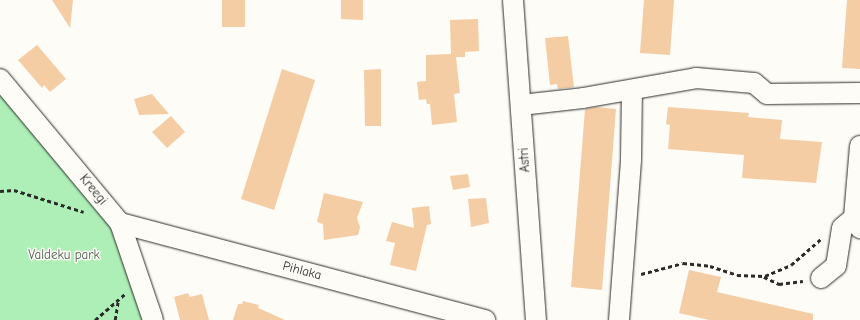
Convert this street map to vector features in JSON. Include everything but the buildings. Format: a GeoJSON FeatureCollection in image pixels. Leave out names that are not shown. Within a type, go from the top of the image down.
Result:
{"type":"FeatureCollection","features":[{"type":"Feature","properties":{"kind":"street","name":"Astri"},"geometry":{"type":"LineString","coordinates":[[513,0],[536,320]]}},
{"type":"Feature","properties":{"kind":"street"},"geometry":{"type":"LineString","coordinates":[[521,105],[632,90],[696,78],[754,83],[768,94],[860,93]]}},
{"type":"Feature","properties":{"kind":"street","name":"Kreegi"},"geometry":{"type":"LineString","coordinates":[[0,79],[120,223],[153,320]]}},
{"type":"Feature","properties":{"kind":"street"},"geometry":{"type":"LineString","coordinates":[[619,320],[631,159],[632,90]]}},
{"type":"Feature","properties":{"kind":"street"},"geometry":{"type":"LineString","coordinates":[[821,278],[836,266],[852,224],[860,146]]}},
{"type":"Feature","properties":{"kind":"street","name":"Pihlaka"},"geometry":{"type":"LineString","coordinates":[[120,223],[485,320]]}},
{"type":"Feature","properties":{"kind":"path"},"geometry":{"type":"LineString","coordinates":[[0,191],[14,190],[90,214]]}},
{"type":"Feature","properties":{"kind":"path"},"geometry":{"type":"LineString","coordinates":[[622,277],[683,263],[710,266],[738,275],[764,276],[784,270],[829,232],[852,224]]}},
{"type":"Feature","properties":{"kind":"path"},"geometry":{"type":"LineString","coordinates":[[764,276],[780,284],[821,278]]}},
{"type":"Feature","properties":{"kind":"path"},"geometry":{"type":"LineString","coordinates":[[95,320],[140,281]]}},
{"type":"Feature","properties":{"kind":"path"},"geometry":{"type":"LineString","coordinates":[[114,320],[118,300]]}},
{"type":"Feature","properties":{"kind":"green space","name":"Valdeku park"},"geometry":{"type":"Polygon","coordinates":[[[0,79],[120,223],[153,320],[0,320],[0,79]]]}}]}
